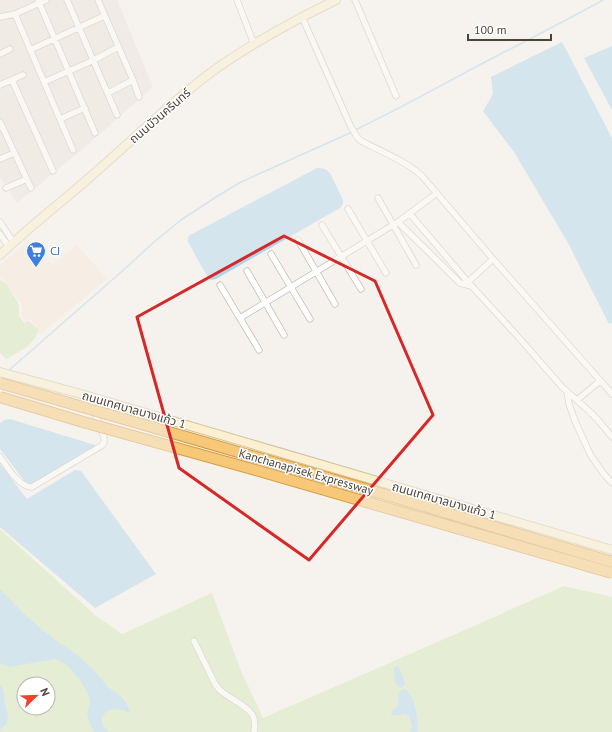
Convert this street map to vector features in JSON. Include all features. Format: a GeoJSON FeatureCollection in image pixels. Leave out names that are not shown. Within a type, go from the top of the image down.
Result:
{"type":"FeatureCollection","features":[{"type":"Feature","properties":{"kind":"highway","name":"Kanchanapisek Expressway"},"geometry":{"type":"LineString","coordinates":[[0,384],[397,498],[612,562]]}},
{"type":"Feature","properties":{"kind":"highway","name":"Kanchanapisek Expressway"},"geometry":{"type":"LineString","coordinates":[[0,397],[612,573]]}},
{"type":"Feature","properties":{"kind":"main road","name":"ถนนบัวนครินทร์"},"geometry":{"type":"LineString","coordinates":[[0,255],[212,72],[254,44],[336,0]]}},
{"type":"Feature","properties":{"kind":"main road","name":"ถนนเทศบาลบางแก้ว 1"},"geometry":{"type":"LineString","coordinates":[[0,372],[81,394],[612,550]]}},
{"type":"Feature","properties":{"kind":"street"},"geometry":{"type":"LineString","coordinates":[[0,17],[15,14],[46,0]]}},
{"type":"Feature","properties":{"kind":"street"},"geometry":{"type":"LineString","coordinates":[[67,0],[117,115]]}},
{"type":"Feature","properties":{"kind":"street"},"geometry":{"type":"LineString","coordinates":[[98,0],[139,97]]}},
{"type":"Feature","properties":{"kind":"street"},"geometry":{"type":"LineString","coordinates":[[237,0],[254,44]]}},
{"type":"Feature","properties":{"kind":"street"},"geometry":{"type":"LineString","coordinates":[[355,0],[396,96]]}},
{"type":"Feature","properties":{"kind":"street"},"geometry":{"type":"LineString","coordinates":[[39,2],[95,132]]}},
{"type":"Feature","properties":{"kind":"street"},"geometry":{"type":"LineString","coordinates":[[15,14],[73,150]]}},
{"type":"Feature","properties":{"kind":"street"},"geometry":{"type":"LineString","coordinates":[[30,50],[104,16]]}},
{"type":"Feature","properties":{"kind":"street"},"geometry":{"type":"LineString","coordinates":[[302,17],[355,134],[361,141],[408,165],[426,180],[493,260],[612,394]]}},
{"type":"Feature","properties":{"kind":"street"},"geometry":{"type":"LineString","coordinates":[[44,82],[94,60],[118,47]]}},
{"type":"Feature","properties":{"kind":"street"},"geometry":{"type":"LineString","coordinates":[[0,54],[10,49]]}},
{"type":"Feature","properties":{"kind":"street"},"geometry":{"type":"LineString","coordinates":[[0,85],[23,75]]}},
{"type":"Feature","properties":{"kind":"street"},"geometry":{"type":"LineString","coordinates":[[12,80],[53,171]]}},
{"type":"Feature","properties":{"kind":"street"},"geometry":{"type":"LineString","coordinates":[[108,93],[133,80]]}},
{"type":"Feature","properties":{"kind":"street"},"geometry":{"type":"LineString","coordinates":[[60,119],[85,108]]}},
{"type":"Feature","properties":{"kind":"street"},"geometry":{"type":"LineString","coordinates":[[0,122],[31,188]]}},
{"type":"Feature","properties":{"kind":"street"},"geometry":{"type":"LineString","coordinates":[[0,159],[14,153]]}},
{"type":"Feature","properties":{"kind":"street"},"geometry":{"type":"LineString","coordinates":[[6,188],[27,179]]}},
{"type":"Feature","properties":{"kind":"street"},"geometry":{"type":"LineString","coordinates":[[240,318],[396,224],[437,193]]}},
{"type":"Feature","properties":{"kind":"street"},"geometry":{"type":"LineString","coordinates":[[378,198],[396,224],[416,264]]}},
{"type":"Feature","properties":{"kind":"street"},"geometry":{"type":"LineString","coordinates":[[348,210],[386,273]]}},
{"type":"Feature","properties":{"kind":"street"},"geometry":{"type":"LineString","coordinates":[[410,214],[469,284],[567,392],[584,406],[612,437]]}},
{"type":"Feature","properties":{"kind":"street"},"geometry":{"type":"LineString","coordinates":[[0,222],[12,245]]}},
{"type":"Feature","properties":{"kind":"street"},"geometry":{"type":"LineString","coordinates":[[396,224],[460,283],[469,284]]}},
{"type":"Feature","properties":{"kind":"street"},"geometry":{"type":"LineString","coordinates":[[322,225],[361,289]]}},
{"type":"Feature","properties":{"kind":"street"},"geometry":{"type":"LineString","coordinates":[[0,234],[12,245]]}},
{"type":"Feature","properties":{"kind":"street"},"geometry":{"type":"LineString","coordinates":[[298,240],[335,304]]}},
{"type":"Feature","properties":{"kind":"street"},"geometry":{"type":"LineString","coordinates":[[271,254],[310,319]]}},
{"type":"Feature","properties":{"kind":"street"},"geometry":{"type":"LineString","coordinates":[[469,284],[493,260]]}},
{"type":"Feature","properties":{"kind":"street"},"geometry":{"type":"LineString","coordinates":[[247,271],[284,335]]}},
{"type":"Feature","properties":{"kind":"street"},"geometry":{"type":"LineString","coordinates":[[220,285],[259,350]]}},
{"type":"Feature","properties":{"kind":"street"},"geometry":{"type":"LineString","coordinates":[[577,400],[600,381]]}},
{"type":"Feature","properties":{"kind":"street"},"geometry":{"type":"LineString","coordinates":[[567,392],[569,404],[575,421],[590,454],[595,463],[612,483]]}},
{"type":"Feature","properties":{"kind":"street"},"geometry":{"type":"LineString","coordinates":[[0,457],[17,479],[28,488],[101,446],[104,443],[104,437],[90,403],[81,394]]}},
{"type":"Feature","properties":{"kind":"street"},"geometry":{"type":"LineString","coordinates":[[194,641],[218,689],[250,712],[253,716],[255,724],[254,732]]}},
{"type":"Feature","properties":{"kind":"highlighted area"},"geometry":{"type":"Polygon","coordinates":[[[284,236],[375,281],[433,415],[309,560],[179,468],[137,317],[284,236]]]}},
{"type":"Feature","properties":{"kind":"shaded area"},"geometry":{"type":"Polygon","coordinates":[[[0,0],[117,0],[153,87],[79,152],[17,203],[0,177],[0,0]]]}},
{"type":"Feature","properties":{"kind":"shaded area"},"geometry":{"type":"Polygon","coordinates":[[[29,240],[52,265],[77,245],[107,279],[41,334],[31,319],[25,322],[20,314],[23,310],[22,304],[0,277],[0,265],[29,240]]]}},
{"type":"Feature","properties":{"kind":"green space"},"geometry":{"type":"Polygon","coordinates":[[[0,280],[8,286],[18,303],[19,316],[24,323],[29,321],[39,330],[30,344],[6,359],[0,353],[0,280]]]}},
{"type":"Feature","properties":{"kind":"green space"},"geometry":{"type":"Polygon","coordinates":[[[0,529],[95,615],[122,634],[212,593],[241,671],[263,718],[564,586],[612,597],[612,732],[0,732],[0,529]]]}},
{"type":"Feature","properties":{"kind":"water"},"geometry":{"type":"Polygon","coordinates":[[[562,42],[612,138],[612,323],[609,324],[568,243],[514,152],[483,111],[493,94],[491,77],[562,42]]]}},
{"type":"Feature","properties":{"kind":"water"},"geometry":{"type":"Polygon","coordinates":[[[612,46],[612,110],[584,58],[612,46]]]}},
{"type":"Feature","properties":{"kind":"water"},"geometry":{"type":"Polygon","coordinates":[[[317,168],[324,169],[330,173],[343,200],[343,204],[340,208],[216,279],[211,280],[208,278],[188,242],[188,237],[317,168]]]}},
{"type":"Feature","properties":{"kind":"water"},"geometry":{"type":"Polygon","coordinates":[[[10,419],[95,445],[97,447],[33,485],[26,483],[0,449],[0,423],[4,420],[10,419]]]}},
{"type":"Feature","properties":{"kind":"water"},"geometry":{"type":"Polygon","coordinates":[[[0,464],[27,499],[75,470],[81,471],[156,574],[95,608],[0,527],[0,464]]]}},
{"type":"Feature","properties":{"kind":"water"},"geometry":{"type":"Polygon","coordinates":[[[0,589],[23,613],[56,641],[71,650],[91,667],[109,688],[120,695],[127,704],[130,713],[114,709],[107,711],[101,718],[103,726],[109,732],[94,732],[89,722],[87,712],[90,704],[89,696],[80,680],[66,664],[56,659],[9,667],[0,664],[0,589]]]}},
{"type":"Feature","properties":{"kind":"water"},"geometry":{"type":"Polygon","coordinates":[[[397,666],[399,667],[405,683],[404,686],[400,688],[396,684],[393,668],[397,666]]]}},
{"type":"Feature","properties":{"kind":"water"},"geometry":{"type":"Polygon","coordinates":[[[0,685],[3,689],[8,714],[7,724],[0,730],[0,685]]]}},
{"type":"Feature","properties":{"kind":"water"},"geometry":{"type":"Polygon","coordinates":[[[405,689],[409,693],[414,703],[417,715],[418,732],[410,732],[412,726],[409,716],[404,714],[393,716],[391,714],[398,704],[400,691],[405,689]]]}},
{"type":"Feature","properties":{"kind":"waterway"},"geometry":{"type":"LineString","coordinates":[[355,130],[603,0]]}},
{"type":"Feature","properties":{"kind":"waterway"},"geometry":{"type":"LineString","coordinates":[[8,371],[181,220],[241,182],[352,132]]}},
{"type":"Feature","properties":{"kind":"place","name":"CJ"},"geometry":{"type":"Point","coordinates":[36,268]}}]}
